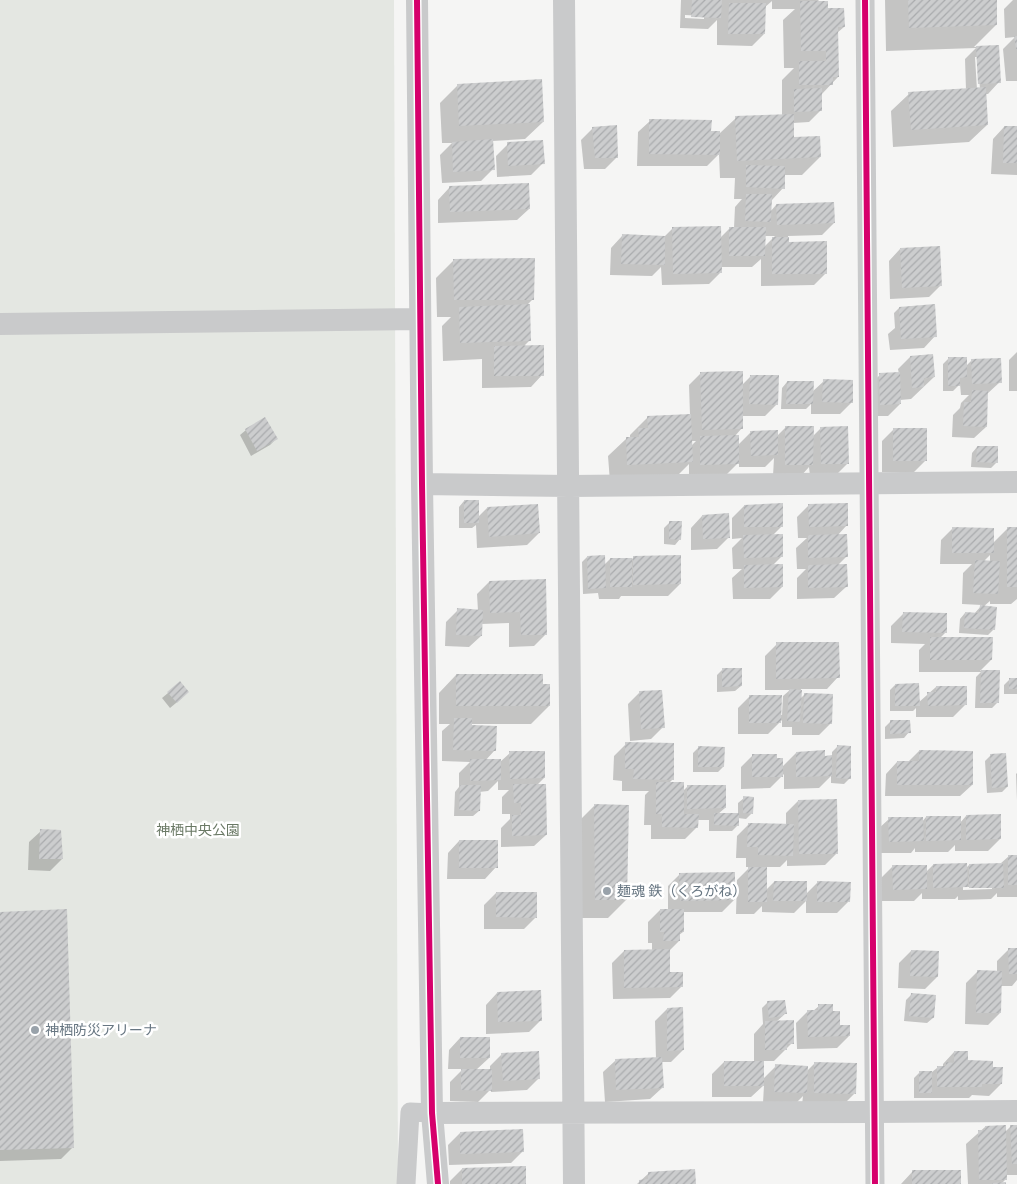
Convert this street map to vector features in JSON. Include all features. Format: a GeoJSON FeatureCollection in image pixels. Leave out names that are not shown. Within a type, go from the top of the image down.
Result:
{"type":"FeatureCollection","features":[{"type":"Feature","properties":{"kind":"street"},"geometry":{"type":"LineString","coordinates":[[417,0],[422,484],[432,1113],[438,1184]]}},
{"type":"Feature","properties":{"kind":"street"},"geometry":{"type":"LineString","coordinates":[[564,0],[574,1184]]}},
{"type":"Feature","properties":{"kind":"street"},"geometry":{"type":"LineString","coordinates":[[865,0],[874,1184]]}},
{"type":"Feature","properties":{"kind":"street"},"geometry":{"type":"LineString","coordinates":[[0,324],[420,319]]}},
{"type":"Feature","properties":{"kind":"street"},"geometry":{"type":"LineString","coordinates":[[422,484],[569,486],[1017,482]]}},
{"type":"Feature","properties":{"kind":"street"},"geometry":{"type":"LineString","coordinates":[[406,1184],[410,1112],[1017,1111]]}},
{"type":"Feature","properties":{"kind":"green space","name":"神栖中央公園"},"geometry":{"type":"Polygon","coordinates":[[[0,0],[394,0],[398,1184],[0,1184],[0,0]]]}},
{"type":"Feature","properties":{"kind":"building"},"geometry":{"type":"Polygon","coordinates":[[[692,0],[722,0],[721,18],[691,17],[692,0]]]}},
{"type":"Feature","properties":{"kind":"building"},"geometry":{"type":"Polygon","coordinates":[[[908,0],[997,0],[997,25],[909,28],[908,0]]]}},
{"type":"Feature","properties":{"kind":"building"},"geometry":{"type":"Polygon","coordinates":[[[800,1],[828,1],[828,8],[844,8],[845,27],[838,27],[839,77],[833,77],[833,85],[799,85],[799,61],[826,61],[826,51],[801,51],[800,1]]]}},
{"type":"Feature","properties":{"kind":"building"},"geometry":{"type":"Polygon","coordinates":[[[729,3],[766,3],[765,34],[728,34],[729,3]]]}},
{"type":"Feature","properties":{"kind":"building"},"geometry":{"type":"Polygon","coordinates":[[[1014,36],[1017,36],[1017,49],[1016,49],[1014,36]]]}},
{"type":"Feature","properties":{"kind":"building"},"geometry":{"type":"Polygon","coordinates":[[[999,45],[1001,83],[978,84],[976,46],[999,45]]]}},
{"type":"Feature","properties":{"kind":"building"},"geometry":{"type":"Polygon","coordinates":[[[542,79],[544,122],[459,126],[457,84],[542,79]]]}},
{"type":"Feature","properties":{"kind":"building"},"geometry":{"type":"Polygon","coordinates":[[[986,87],[988,125],[911,130],[908,92],[986,87]]]}},
{"type":"Feature","properties":{"kind":"building"},"geometry":{"type":"Polygon","coordinates":[[[822,88],[822,111],[794,112],[794,89],[822,88]]]}},
{"type":"Feature","properties":{"kind":"building"},"geometry":{"type":"Polygon","coordinates":[[[794,114],[794,137],[820,136],[821,157],[737,161],[735,116],[794,114]]]}},
{"type":"Feature","properties":{"kind":"building"},"geometry":{"type":"Polygon","coordinates":[[[649,119],[712,120],[711,131],[720,131],[720,155],[649,154],[649,119]]]}},
{"type":"Feature","properties":{"kind":"building"},"geometry":{"type":"Polygon","coordinates":[[[617,125],[618,158],[595,158],[592,127],[617,125]]]}},
{"type":"Feature","properties":{"kind":"building"},"geometry":{"type":"Polygon","coordinates":[[[1004,126],[1017,126],[1017,163],[1003,163],[1004,126]]]}},
{"type":"Feature","properties":{"kind":"building"},"geometry":{"type":"Polygon","coordinates":[[[493,139],[495,170],[453,172],[452,142],[493,139]]]}},
{"type":"Feature","properties":{"kind":"building"},"geometry":{"type":"Polygon","coordinates":[[[543,140],[545,164],[508,166],[507,142],[543,140]]]}},
{"type":"Feature","properties":{"kind":"building"},"geometry":{"type":"Polygon","coordinates":[[[746,165],[785,166],[785,189],[746,187],[746,165]]]}},
{"type":"Feature","properties":{"kind":"building"},"geometry":{"type":"Polygon","coordinates":[[[529,183],[530,209],[450,212],[449,186],[529,183]]]}},
{"type":"Feature","properties":{"kind":"building"},"geometry":{"type":"Polygon","coordinates":[[[746,194],[772,194],[771,222],[745,221],[746,194]]]}},
{"type":"Feature","properties":{"kind":"building"},"geometry":{"type":"Polygon","coordinates":[[[834,202],[835,223],[777,225],[776,204],[834,202]]]}},
{"type":"Feature","properties":{"kind":"building"},"geometry":{"type":"Polygon","coordinates":[[[721,226],[722,273],[673,274],[672,227],[721,226]]]}},
{"type":"Feature","properties":{"kind":"building"},"geometry":{"type":"Polygon","coordinates":[[[729,227],[766,227],[765,256],[729,256],[729,227]]]}},
{"type":"Feature","properties":{"kind":"building"},"geometry":{"type":"Polygon","coordinates":[[[622,234],[665,236],[665,265],[621,264],[622,234]]]}},
{"type":"Feature","properties":{"kind":"building"},"geometry":{"type":"Polygon","coordinates":[[[772,237],[789,237],[789,242],[827,241],[827,274],[772,274],[772,237]]]}},
{"type":"Feature","properties":{"kind":"building"},"geometry":{"type":"Polygon","coordinates":[[[940,246],[942,286],[902,288],[900,248],[940,246]]]}},
{"type":"Feature","properties":{"kind":"building"},"geometry":{"type":"Polygon","coordinates":[[[535,258],[534,300],[454,300],[453,259],[535,258]]]}},
{"type":"Feature","properties":{"kind":"building"},"geometry":{"type":"Polygon","coordinates":[[[530,304],[531,341],[460,343],[459,307],[530,304]]]}},
{"type":"Feature","properties":{"kind":"building"},"geometry":{"type":"Polygon","coordinates":[[[935,304],[937,337],[901,339],[899,307],[935,304]]]}},
{"type":"Feature","properties":{"kind":"building"},"geometry":{"type":"Polygon","coordinates":[[[544,345],[544,376],[494,376],[494,346],[544,345]]]}},
{"type":"Feature","properties":{"kind":"building"},"geometry":{"type":"Polygon","coordinates":[[[933,354],[935,377],[924,378],[924,387],[912,388],[910,356],[933,354]]]}},
{"type":"Feature","properties":{"kind":"building"},"geometry":{"type":"Polygon","coordinates":[[[948,357],[967,357],[967,377],[960,378],[960,386],[948,386],[948,357]]]}},
{"type":"Feature","properties":{"kind":"building"},"geometry":{"type":"Polygon","coordinates":[[[1001,358],[1002,383],[972,384],[971,359],[1001,358]]]}},
{"type":"Feature","properties":{"kind":"building"},"geometry":{"type":"Polygon","coordinates":[[[743,371],[743,429],[702,430],[700,372],[743,371]]]}},
{"type":"Feature","properties":{"kind":"building"},"geometry":{"type":"Polygon","coordinates":[[[900,372],[901,404],[880,405],[879,373],[900,372]]]}},
{"type":"Feature","properties":{"kind":"building"},"geometry":{"type":"Polygon","coordinates":[[[750,375],[779,375],[778,405],[749,404],[750,375]]]}},
{"type":"Feature","properties":{"kind":"building"},"geometry":{"type":"Polygon","coordinates":[[[823,379],[853,380],[853,403],[822,402],[823,379]]]}},
{"type":"Feature","properties":{"kind":"building"},"geometry":{"type":"Polygon","coordinates":[[[787,381],[814,381],[813,404],[786,404],[787,381]]]}},
{"type":"Feature","properties":{"kind":"building"},"geometry":{"type":"Polygon","coordinates":[[[972,390],[988,391],[987,427],[963,426],[964,402],[971,402],[972,390]]]}},
{"type":"Feature","properties":{"kind":"building"},"geometry":{"type":"Polygon","coordinates":[[[691,414],[693,462],[627,465],[626,437],[639,437],[638,428],[648,428],[647,416],[691,414]]]}},
{"type":"Feature","properties":{"kind":"building"},"geometry":{"type":"Polygon","coordinates":[[[265,417],[278,439],[257,451],[245,429],[265,417]]]}},
{"type":"Feature","properties":{"kind":"building"},"geometry":{"type":"Polygon","coordinates":[[[785,426],[814,426],[813,465],[785,465],[785,426]]]}},
{"type":"Feature","properties":{"kind":"building"},"geometry":{"type":"Polygon","coordinates":[[[848,426],[849,464],[821,464],[820,427],[848,426]]]}},
{"type":"Feature","properties":{"kind":"building"},"geometry":{"type":"Polygon","coordinates":[[[893,428],[927,428],[927,461],[893,461],[893,428]]]}},
{"type":"Feature","properties":{"kind":"building"},"geometry":{"type":"Polygon","coordinates":[[[778,430],[778,455],[751,456],[750,431],[778,430]]]}},
{"type":"Feature","properties":{"kind":"building"},"geometry":{"type":"Polygon","coordinates":[[[739,435],[739,464],[700,465],[700,436],[739,435]]]}},
{"type":"Feature","properties":{"kind":"building"},"geometry":{"type":"Polygon","coordinates":[[[977,446],[998,446],[998,463],[976,462],[977,446]]]}},
{"type":"Feature","properties":{"kind":"building"},"geometry":{"type":"Polygon","coordinates":[[[464,500],[479,500],[479,523],[464,523],[464,500]]]}},
{"type":"Feature","properties":{"kind":"building"},"geometry":{"type":"Polygon","coordinates":[[[783,503],[783,527],[744,527],[744,505],[783,503]]]}},
{"type":"Feature","properties":{"kind":"building"},"geometry":{"type":"Polygon","coordinates":[[[848,503],[848,526],[809,527],[808,504],[848,503]]]}},
{"type":"Feature","properties":{"kind":"building"},"geometry":{"type":"Polygon","coordinates":[[[538,504],[540,533],[489,537],[487,507],[538,504]]]}},
{"type":"Feature","properties":{"kind":"building"},"geometry":{"type":"Polygon","coordinates":[[[729,513],[730,538],[703,539],[702,515],[729,513]]]}},
{"type":"Feature","properties":{"kind":"building"},"geometry":{"type":"Polygon","coordinates":[[[669,521],[682,521],[681,540],[669,539],[669,521]]]}},
{"type":"Feature","properties":{"kind":"building"},"geometry":{"type":"Polygon","coordinates":[[[952,527],[994,528],[994,553],[952,553],[952,527]]]}},
{"type":"Feature","properties":{"kind":"building"},"geometry":{"type":"Polygon","coordinates":[[[1007,527],[1017,527],[1017,587],[1007,587],[1007,527]]]}},
{"type":"Feature","properties":{"kind":"building"},"geometry":{"type":"Polygon","coordinates":[[[783,534],[783,557],[744,558],[743,535],[783,534]]]}},
{"type":"Feature","properties":{"kind":"building"},"geometry":{"type":"Polygon","coordinates":[[[847,534],[848,557],[808,558],[808,535],[847,534]]]}},
{"type":"Feature","properties":{"kind":"building"},"geometry":{"type":"Polygon","coordinates":[[[605,555],[606,588],[588,589],[587,556],[605,555]]]}},
{"type":"Feature","properties":{"kind":"building"},"geometry":{"type":"Polygon","coordinates":[[[681,555],[681,584],[633,585],[633,556],[681,555]]]}},
{"type":"Feature","properties":{"kind":"building"},"geometry":{"type":"Polygon","coordinates":[[[610,558],[632,558],[632,587],[610,587],[610,558]]]}},
{"type":"Feature","properties":{"kind":"building"},"geometry":{"type":"Polygon","coordinates":[[[975,560],[1000,561],[998,594],[973,593],[975,560]]]}},
{"type":"Feature","properties":{"kind":"building"},"geometry":{"type":"Polygon","coordinates":[[[783,564],[783,587],[744,588],[744,565],[783,564]]]}},
{"type":"Feature","properties":{"kind":"building"},"geometry":{"type":"Polygon","coordinates":[[[847,564],[848,587],[808,588],[808,565],[847,564]]]}},
{"type":"Feature","properties":{"kind":"building"},"geometry":{"type":"Polygon","coordinates":[[[546,579],[547,635],[521,635],[520,612],[490,613],[489,581],[546,579]]]}},
{"type":"Feature","properties":{"kind":"building"},"geometry":{"type":"Polygon","coordinates":[[[980,605],[997,607],[995,630],[964,628],[965,612],[979,613],[980,605]]]}},
{"type":"Feature","properties":{"kind":"building"},"geometry":{"type":"Polygon","coordinates":[[[457,608],[483,610],[482,636],[456,635],[457,608]]]}},
{"type":"Feature","properties":{"kind":"building"},"geometry":{"type":"Polygon","coordinates":[[[903,612],[947,613],[947,633],[902,632],[903,612]]]}},
{"type":"Feature","properties":{"kind":"building"},"geometry":{"type":"Polygon","coordinates":[[[930,637],[993,637],[992,660],[930,660],[930,637]]]}},
{"type":"Feature","properties":{"kind":"building"},"geometry":{"type":"Polygon","coordinates":[[[776,642],[839,642],[840,678],[776,679],[776,642]]]}},
{"type":"Feature","properties":{"kind":"building"},"geometry":{"type":"Polygon","coordinates":[[[722,668],[742,668],[742,686],[722,687],[722,668]]]}},
{"type":"Feature","properties":{"kind":"building"},"geometry":{"type":"Polygon","coordinates":[[[981,670],[1000,670],[999,703],[980,703],[981,670]]]}},
{"type":"Feature","properties":{"kind":"building"},"geometry":{"type":"Polygon","coordinates":[[[456,674],[543,674],[543,684],[550,684],[550,706],[456,706],[456,674]]]}},
{"type":"Feature","properties":{"kind":"building"},"geometry":{"type":"Polygon","coordinates":[[[1009,678],[1017,678],[1017,689],[1009,689],[1009,678]]]}},
{"type":"Feature","properties":{"kind":"building"},"geometry":{"type":"Polygon","coordinates":[[[180,681],[189,692],[177,703],[167,692],[180,681]]]}},
{"type":"Feature","properties":{"kind":"building"},"geometry":{"type":"Polygon","coordinates":[[[919,683],[920,706],[895,706],[895,684],[919,683]]]}},
{"type":"Feature","properties":{"kind":"building"},"geometry":{"type":"Polygon","coordinates":[[[936,686],[967,686],[967,705],[928,706],[927,692],[936,692],[936,686]]]}},
{"type":"Feature","properties":{"kind":"building"},"geometry":{"type":"Polygon","coordinates":[[[789,689],[802,690],[800,722],[787,721],[789,689]]]}},
{"type":"Feature","properties":{"kind":"building"},"geometry":{"type":"Polygon","coordinates":[[[662,690],[665,728],[641,729],[639,691],[662,690]]]}},
{"type":"Feature","properties":{"kind":"building"},"geometry":{"type":"Polygon","coordinates":[[[804,693],[833,694],[832,724],[803,723],[804,693]]]}},
{"type":"Feature","properties":{"kind":"building"},"geometry":{"type":"Polygon","coordinates":[[[749,695],[782,695],[781,723],[749,723],[749,695]]]}},
{"type":"Feature","properties":{"kind":"building"},"geometry":{"type":"Polygon","coordinates":[[[454,718],[472,718],[472,725],[497,726],[496,751],[453,750],[454,718]]]}},
{"type":"Feature","properties":{"kind":"building"},"geometry":{"type":"Polygon","coordinates":[[[890,720],[910,720],[911,733],[890,734],[890,720]]]}},
{"type":"Feature","properties":{"kind":"building"},"geometry":{"type":"Polygon","coordinates":[[[625,742],[674,743],[674,780],[633,779],[634,769],[625,769],[625,742]]]}},
{"type":"Feature","properties":{"kind":"building"},"geometry":{"type":"Polygon","coordinates":[[[837,745],[851,746],[851,779],[836,778],[837,745]]]}},
{"type":"Feature","properties":{"kind":"building"},"geometry":{"type":"Polygon","coordinates":[[[698,746],[725,747],[724,767],[698,767],[698,746]]]}},
{"type":"Feature","properties":{"kind":"building"},"geometry":{"type":"Polygon","coordinates":[[[825,750],[825,756],[832,755],[832,776],[796,777],[796,752],[825,750]]]}},
{"type":"Feature","properties":{"kind":"building"},"geometry":{"type":"Polygon","coordinates":[[[919,750],[973,751],[973,785],[897,785],[897,761],[919,761],[919,750]]]}},
{"type":"Feature","properties":{"kind":"building"},"geometry":{"type":"Polygon","coordinates":[[[509,751],[545,751],[545,778],[510,779],[509,751]]]}},
{"type":"Feature","properties":{"kind":"building"},"geometry":{"type":"Polygon","coordinates":[[[1006,753],[1008,787],[992,788],[990,754],[1006,753]]]}},
{"type":"Feature","properties":{"kind":"building"},"geometry":{"type":"Polygon","coordinates":[[[752,754],[777,754],[777,758],[783,758],[783,777],[752,777],[752,754]]]}},
{"type":"Feature","properties":{"kind":"building"},"geometry":{"type":"Polygon","coordinates":[[[470,759],[501,759],[501,780],[470,781],[470,759]]]}},
{"type":"Feature","properties":{"kind":"building"},"geometry":{"type":"Polygon","coordinates":[[[656,782],[684,782],[684,814],[699,814],[698,828],[662,827],[662,814],[656,814],[656,782]]]}},
{"type":"Feature","properties":{"kind":"building"},"geometry":{"type":"Polygon","coordinates":[[[513,784],[546,784],[547,835],[512,836],[512,815],[521,815],[521,803],[514,803],[513,784]]]}},
{"type":"Feature","properties":{"kind":"building"},"geometry":{"type":"Polygon","coordinates":[[[460,785],[481,785],[480,811],[459,810],[460,785]]]}},
{"type":"Feature","properties":{"kind":"building"},"geometry":{"type":"Polygon","coordinates":[[[687,785],[726,785],[726,808],[687,809],[687,785]]]}},
{"type":"Feature","properties":{"kind":"building"},"geometry":{"type":"Polygon","coordinates":[[[743,796],[754,797],[753,814],[743,813],[743,796]]]}},
{"type":"Feature","properties":{"kind":"building"},"geometry":{"type":"Polygon","coordinates":[[[837,799],[838,854],[799,854],[798,800],[837,799]]]}},
{"type":"Feature","properties":{"kind":"building"},"geometry":{"type":"Polygon","coordinates":[[[594,804],[629,805],[627,900],[595,900],[594,804]]]}},
{"type":"Feature","properties":{"kind":"building"},"geometry":{"type":"Polygon","coordinates":[[[714,813],[739,813],[739,826],[714,825],[714,813]]]}},
{"type":"Feature","properties":{"kind":"building"},"geometry":{"type":"Polygon","coordinates":[[[1001,814],[1001,839],[966,840],[966,815],[1001,814]]]}},
{"type":"Feature","properties":{"kind":"building"},"geometry":{"type":"Polygon","coordinates":[[[926,816],[961,816],[961,840],[926,841],[926,816]]]}},
{"type":"Feature","properties":{"kind":"building"},"geometry":{"type":"Polygon","coordinates":[[[888,817],[923,817],[924,841],[889,842],[888,817]]]}},
{"type":"Feature","properties":{"kind":"building"},"geometry":{"type":"Polygon","coordinates":[[[748,823],[794,824],[793,856],[758,855],[758,847],[747,847],[748,823]]]}},
{"type":"Feature","properties":{"kind":"building"},"geometry":{"type":"Polygon","coordinates":[[[40,829],[61,830],[63,859],[39,859],[40,829]]]}},
{"type":"Feature","properties":{"kind":"building"},"geometry":{"type":"Polygon","coordinates":[[[459,840],[498,840],[498,868],[459,868],[459,840]]]}},
{"type":"Feature","properties":{"kind":"building"},"geometry":{"type":"Polygon","coordinates":[[[1008,855],[1017,855],[1017,885],[1008,885],[1008,855]]]}},
{"type":"Feature","properties":{"kind":"building"},"geometry":{"type":"Polygon","coordinates":[[[967,863],[968,887],[933,888],[933,864],[967,863]]]}},
{"type":"Feature","properties":{"kind":"building"},"geometry":{"type":"Polygon","coordinates":[[[1003,863],[1004,888],[969,888],[969,864],[1003,863]]]}},
{"type":"Feature","properties":{"kind":"building"},"geometry":{"type":"Polygon","coordinates":[[[892,865],[927,865],[927,889],[893,890],[892,865]]]}},
{"type":"Feature","properties":{"kind":"building"},"geometry":{"type":"Polygon","coordinates":[[[748,867],[767,867],[767,902],[748,902],[748,867]]]}},
{"type":"Feature","properties":{"kind":"building"},"geometry":{"type":"Polygon","coordinates":[[[735,872],[735,900],[680,901],[679,873],[735,872]]]}},
{"type":"Feature","properties":{"kind":"building"},"geometry":{"type":"Polygon","coordinates":[[[774,881],[807,881],[807,901],[773,901],[774,881]]]}},
{"type":"Feature","properties":{"kind":"building"},"geometry":{"type":"Polygon","coordinates":[[[817,881],[851,882],[850,902],[817,902],[817,881]]]}},
{"type":"Feature","properties":{"kind":"building"},"geometry":{"type":"Polygon","coordinates":[[[496,892],[537,892],[537,918],[496,917],[496,892]]]}},
{"type":"Feature","properties":{"kind":"building","name":"神栖防災アリーナ"},"geometry":{"type":"Polygon","coordinates":[[[67,909],[74,1148],[0,1150],[0,912],[67,909]]]}},
{"type":"Feature","properties":{"kind":"building"},"geometry":{"type":"Polygon","coordinates":[[[660,909],[684,909],[684,932],[680,932],[680,941],[663,941],[664,932],[660,932],[660,909]]]}},
{"type":"Feature","properties":{"kind":"building"},"geometry":{"type":"Polygon","coordinates":[[[1008,948],[1017,948],[1017,974],[1009,974],[1008,948]]]}},
{"type":"Feature","properties":{"kind":"building"},"geometry":{"type":"Polygon","coordinates":[[[670,949],[670,972],[683,972],[683,987],[624,988],[624,950],[670,949]]]}},
{"type":"Feature","properties":{"kind":"building"},"geometry":{"type":"Polygon","coordinates":[[[911,950],[939,951],[938,977],[910,976],[911,950]]]}},
{"type":"Feature","properties":{"kind":"building"},"geometry":{"type":"Polygon","coordinates":[[[977,970],[1002,971],[1001,1013],[976,1013],[977,970]]]}},
{"type":"Feature","properties":{"kind":"building"},"geometry":{"type":"Polygon","coordinates":[[[541,990],[542,1021],[498,1022],[497,992],[541,990]]]}},
{"type":"Feature","properties":{"kind":"building"},"geometry":{"type":"Polygon","coordinates":[[[911,993],[936,995],[934,1018],[909,1016],[911,993]]]}},
{"type":"Feature","properties":{"kind":"building"},"geometry":{"type":"Polygon","coordinates":[[[785,1000],[787,1014],[769,1018],[767,1001],[785,1000]]]}},
{"type":"Feature","properties":{"kind":"building"},"geometry":{"type":"Polygon","coordinates":[[[818,1004],[833,1004],[833,1011],[840,1011],[840,1025],[850,1025],[850,1036],[808,1037],[807,1010],[818,1010],[818,1004]]]}},
{"type":"Feature","properties":{"kind":"building"},"geometry":{"type":"Polygon","coordinates":[[[683,1007],[684,1050],[667,1051],[667,1008],[683,1007]]]}},
{"type":"Feature","properties":{"kind":"building"},"geometry":{"type":"Polygon","coordinates":[[[794,1020],[794,1044],[787,1044],[787,1050],[765,1050],[765,1021],[794,1020]]]}},
{"type":"Feature","properties":{"kind":"building"},"geometry":{"type":"Polygon","coordinates":[[[460,1037],[490,1037],[490,1058],[460,1058],[460,1037]]]}},
{"type":"Feature","properties":{"kind":"building"},"geometry":{"type":"Polygon","coordinates":[[[539,1051],[540,1079],[503,1081],[501,1053],[539,1051]]]}},
{"type":"Feature","properties":{"kind":"building"},"geometry":{"type":"Polygon","coordinates":[[[954,1051],[968,1051],[968,1060],[993,1061],[993,1067],[1003,1067],[1002,1084],[982,1084],[982,1087],[937,1087],[937,1066],[946,1066],[946,1062],[954,1063],[954,1051]]]}},
{"type":"Feature","properties":{"kind":"building"},"geometry":{"type":"Polygon","coordinates":[[[662,1057],[664,1088],[616,1090],[615,1059],[662,1057]]]}},
{"type":"Feature","properties":{"kind":"building"},"geometry":{"type":"Polygon","coordinates":[[[724,1061],[764,1061],[764,1086],[724,1086],[724,1061]]]}},
{"type":"Feature","properties":{"kind":"building"},"geometry":{"type":"Polygon","coordinates":[[[814,1062],[857,1063],[856,1094],[814,1093],[814,1062]]]}},
{"type":"Feature","properties":{"kind":"building"},"geometry":{"type":"Polygon","coordinates":[[[775,1064],[808,1066],[807,1093],[774,1092],[775,1064]]]}},
{"type":"Feature","properties":{"kind":"building"},"geometry":{"type":"Polygon","coordinates":[[[461,1069],[492,1069],[492,1091],[461,1090],[461,1069]]]}},
{"type":"Feature","properties":{"kind":"building"},"geometry":{"type":"Polygon","coordinates":[[[919,1071],[932,1071],[932,1093],[919,1093],[919,1071]]]}},
{"type":"Feature","properties":{"kind":"building"},"geometry":{"type":"Polygon","coordinates":[[[1006,1125],[1007,1180],[979,1180],[978,1130],[985,1130],[985,1126],[1006,1125]]]}},
{"type":"Feature","properties":{"kind":"building"},"geometry":{"type":"Polygon","coordinates":[[[1010,1125],[1017,1125],[1017,1164],[1012,1164],[1010,1125]]]}},
{"type":"Feature","properties":{"kind":"building"},"geometry":{"type":"Polygon","coordinates":[[[523,1129],[524,1152],[460,1154],[460,1132],[523,1129]]]}},
{"type":"Feature","properties":{"kind":"building"},"geometry":{"type":"Polygon","coordinates":[[[526,1166],[526,1184],[462,1184],[462,1168],[526,1166]]]}},
{"type":"Feature","properties":{"kind":"building"},"geometry":{"type":"Polygon","coordinates":[[[695,1169],[696,1184],[639,1184],[639,1180],[648,1179],[648,1172],[695,1169]]]}},
{"type":"Feature","properties":{"kind":"building"},"geometry":{"type":"Polygon","coordinates":[[[912,1170],[961,1170],[961,1184],[912,1184],[912,1170]]]}},
{"type":"Feature","properties":{"kind":"building"},"geometry":{"type":"Polygon","coordinates":[[[1006,1182],[1006,1184],[992,1184],[992,1183],[1006,1182]]]}},
{"type":"Feature","properties":{"kind":"cycle path"},"geometry":{"type":"LineString","coordinates":[[417,0],[422,484],[432,1113],[438,1184]]}},
{"type":"Feature","properties":{"kind":"cycle path"},"geometry":{"type":"LineString","coordinates":[[865,0],[875,1184]]}},
{"type":"Feature","properties":{"kind":"place","name":"麺魂 鉄（くろがね）"},"geometry":{"type":"Point","coordinates":[607,891]}},
{"type":"Feature","properties":{"kind":"place","name":"神栖防災アリーナ"},"geometry":{"type":"Point","coordinates":[35,1030]}}]}
